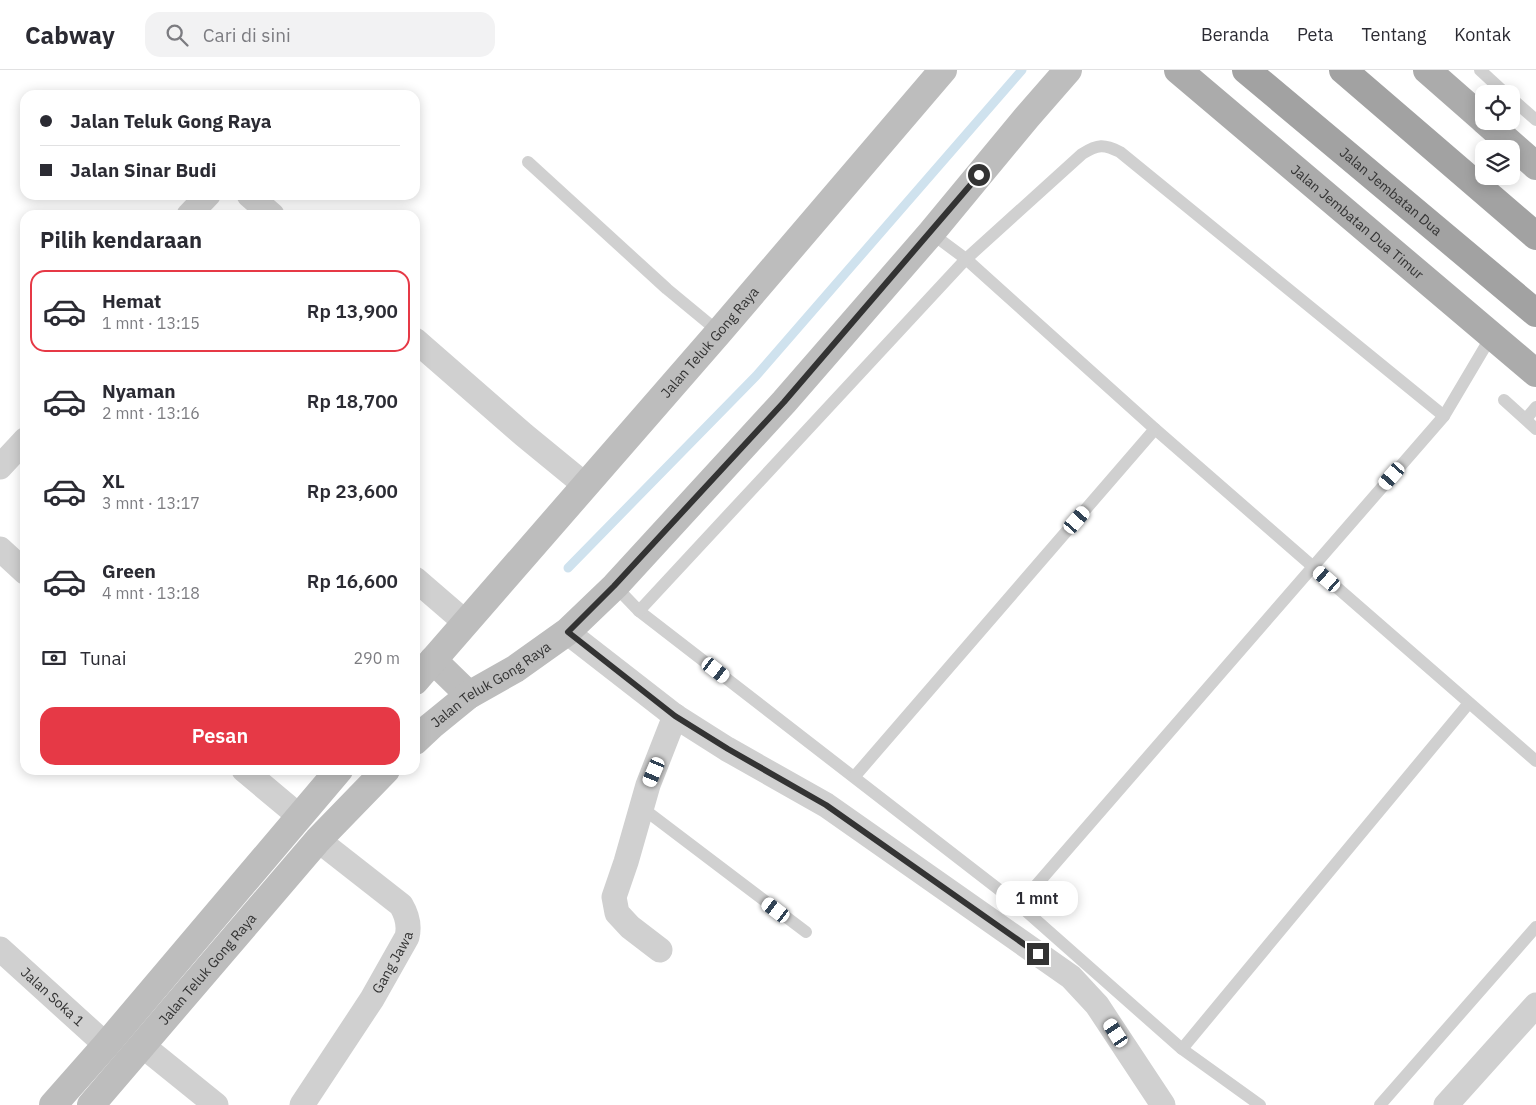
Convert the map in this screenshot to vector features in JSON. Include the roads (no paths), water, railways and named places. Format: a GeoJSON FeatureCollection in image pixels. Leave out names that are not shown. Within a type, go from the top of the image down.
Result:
{"type":"FeatureCollection","features":[{"type":"Feature","properties":{"kind":"highway","name":"Jalan Jembatan Dua"},"geometry":{"type":"LineString","coordinates":[[1246,70],[1536,313]]}},
{"type":"Feature","properties":{"kind":"highway"},"geometry":{"type":"LineString","coordinates":[[1344,70],[1536,236]]}},
{"type":"Feature","properties":{"kind":"main road","name":"Jalan Teluk Gong Raya"},"geometry":{"type":"LineString","coordinates":[[420,675],[943,70]]}},
{"type":"Feature","properties":{"kind":"main road","name":"Jalan Teluk Gong Raya"},"geometry":{"type":"LineString","coordinates":[[420,736],[469,695],[515,669],[568,632],[614,586],[784,402],[931,233],[1026,117],[1068,70]]}},
{"type":"Feature","properties":{"kind":"main road","name":"Jalan Jembatan Dua Timur"},"geometry":{"type":"LineString","coordinates":[[1178,70],[1536,373]]}},
{"type":"Feature","properties":{"kind":"main road"},"geometry":{"type":"LineString","coordinates":[[1427,70],[1475,103]]}},
{"type":"Feature","properties":{"kind":"main road"},"geometry":{"type":"LineString","coordinates":[[1502,130],[1536,166]]}},
{"type":"Feature","properties":{"kind":"main road"},"geometry":{"type":"LineString","coordinates":[[433,660],[469,695]]}},
{"type":"Feature","properties":{"kind":"main road","name":"Jalan Teluk Gong Raya"},"geometry":{"type":"LineString","coordinates":[[53,1105],[335,775]]}},
{"type":"Feature","properties":{"kind":"main road","name":"Jalan Teluk Gong Raya"},"geometry":{"type":"LineString","coordinates":[[91,1105],[318,840],[381,775]]}},
{"type":"Feature","properties":{"kind":"street"},"geometry":{"type":"LineString","coordinates":[[194,210],[203,200]]}},
{"type":"Feature","properties":{"kind":"street"},"geometry":{"type":"LineString","coordinates":[[255,200],[266,210]]}},
{"type":"Feature","properties":{"kind":"street"},"geometry":{"type":"LineString","coordinates":[[420,344],[524,435],[585,485]]}},
{"type":"Feature","properties":{"kind":"street"},"geometry":{"type":"LineString","coordinates":[[0,467],[20,445]]}},
{"type":"Feature","properties":{"kind":"street"},"geometry":{"type":"LineString","coordinates":[[0,549],[20,567]]}},
{"type":"Feature","properties":{"kind":"street"},"geometry":{"type":"LineString","coordinates":[[420,583],[466,622]]}},
{"type":"Feature","properties":{"kind":"street"},"geometry":{"type":"LineString","coordinates":[[568,632],[675,716],[728,749],[826,805],[1071,977],[1097,1005],[1163,1105]]}},
{"type":"Feature","properties":{"kind":"street"},"geometry":{"type":"LineString","coordinates":[[660,950],[630,927],[617,912],[614,897],[648,785],[675,716]]}},
{"type":"Feature","properties":{"kind":"street"},"geometry":{"type":"LineString","coordinates":[[250,775],[299,816]]}},
{"type":"Feature","properties":{"kind":"street","name":"Gang Jawa"},"geometry":{"type":"LineString","coordinates":[[302,1105],[372,999],[409,930],[405,912],[401,905],[318,840]]}},
{"type":"Feature","properties":{"kind":"street","name":"Jalan Soka 1"},"geometry":{"type":"LineString","coordinates":[[0,950],[106,1045]]}},
{"type":"Feature","properties":{"kind":"street"},"geometry":{"type":"LineString","coordinates":[[1446,1105],[1536,1005]]}},
{"type":"Feature","properties":{"kind":"street"},"geometry":{"type":"LineString","coordinates":[[143,1046],[216,1105]]}},
{"type":"Feature","properties":{"kind":"lane"},"geometry":{"type":"LineString","coordinates":[[1480,70],[1495,83]]}},
{"type":"Feature","properties":{"kind":"lane"},"geometry":{"type":"LineString","coordinates":[[1520,106],[1536,120]]}},
{"type":"Feature","properties":{"kind":"lane"},"geometry":{"type":"LineString","coordinates":[[639,611],[966,259],[1082,154],[1094,147],[1108,146],[1120,152],[1444,416]]}},
{"type":"Feature","properties":{"kind":"lane"},"geometry":{"type":"LineString","coordinates":[[528,162],[667,289],[718,332]]}},
{"type":"Feature","properties":{"kind":"lane"},"geometry":{"type":"LineString","coordinates":[[931,233],[966,259],[1155,429],[1536,761]]}},
{"type":"Feature","properties":{"kind":"lane"},"geometry":{"type":"LineString","coordinates":[[1019,905],[1444,416],[1492,334]]}},
{"type":"Feature","properties":{"kind":"lane"},"geometry":{"type":"LineString","coordinates":[[1504,400],[1536,429]]}},
{"type":"Feature","properties":{"kind":"lane"},"geometry":{"type":"LineString","coordinates":[[1526,419],[1536,407]]}},
{"type":"Feature","properties":{"kind":"lane"},"geometry":{"type":"LineString","coordinates":[[855,776],[1155,429]]}},
{"type":"Feature","properties":{"kind":"lane"},"geometry":{"type":"LineString","coordinates":[[614,586],[639,611],[855,776],[1019,905],[1182,1050],[1260,1105]]}},
{"type":"Feature","properties":{"kind":"lane"},"geometry":{"type":"LineString","coordinates":[[1182,1050],[1469,703]]}},
{"type":"Feature","properties":{"kind":"lane"},"geometry":{"type":"LineString","coordinates":[[641,807],[806,932]]}},
{"type":"Feature","properties":{"kind":"lane"},"geometry":{"type":"LineString","coordinates":[[1380,1105],[1536,927]]}},
{"type":"Feature","properties":{"kind":"waterway"},"geometry":{"type":"LineString","coordinates":[[568,568],[756,376],[1022,70]]}}]}
